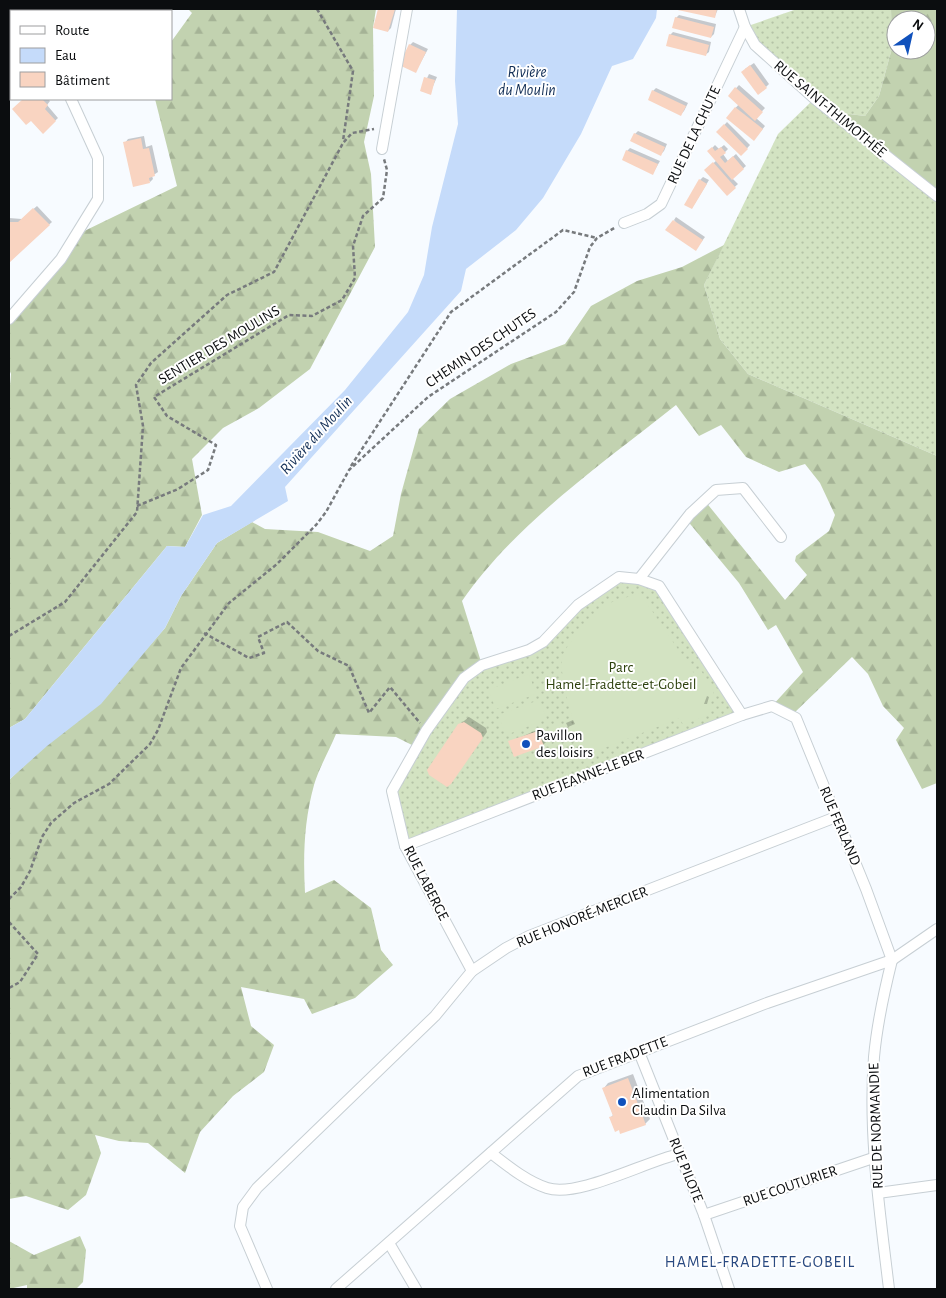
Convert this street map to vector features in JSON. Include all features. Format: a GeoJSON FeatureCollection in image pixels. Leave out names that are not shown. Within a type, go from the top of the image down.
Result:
{"type":"FeatureCollection","features":[{"type":"Feature","properties":{"kind":"street"},"geometry":{"type":"LineString","coordinates":[[382,149],[407,9]]}},
{"type":"Feature","properties":{"kind":"street","name":"RUE SAINT-THIMOTHÉE"},"geometry":{"type":"LineString","coordinates":[[739,9],[745,27],[755,45],[815,100],[937,196]]}},
{"type":"Feature","properties":{"kind":"street","name":"RUE DE LA CHUTE"},"geometry":{"type":"LineString","coordinates":[[624,223],[647,214],[661,204],[745,27]]}},
{"type":"Feature","properties":{"kind":"street"},"geometry":{"type":"LineString","coordinates":[[9,319],[61,259],[98,199],[98,158],[71,100]]}},
{"type":"Feature","properties":{"kind":"street"},"geometry":{"type":"LineString","coordinates":[[639,579],[690,514],[716,490],[743,488],[781,537]]}},
{"type":"Feature","properties":{"kind":"street"},"geometry":{"type":"LineString","coordinates":[[426,731],[464,678],[482,665],[529,650],[543,642],[578,605],[619,577],[639,579],[658,586],[742,715]]}},
{"type":"Feature","properties":{"kind":"street","name":"RUE JEANNE-LE BER"},"geometry":{"type":"LineString","coordinates":[[406,846],[742,715],[772,706]]}},
{"type":"Feature","properties":{"kind":"street","name":"RUE FERLAND"},"geometry":{"type":"LineString","coordinates":[[772,706],[796,718],[866,888],[892,960]]}},
{"type":"Feature","properties":{"kind":"street","name":"RUE LABERGE"},"geometry":{"type":"LineString","coordinates":[[426,731],[392,791],[406,846],[472,971]]}},
{"type":"Feature","properties":{"kind":"street","name":"RUE HONORÉ-MERCIER"},"geometry":{"type":"LineString","coordinates":[[267,1289],[240,1226],[243,1207],[257,1188],[434,1016],[472,971],[506,948],[529,936],[836,817]]}},
{"type":"Feature","properties":{"kind":"street"},"geometry":{"type":"LineString","coordinates":[[892,960],[937,929]]}},
{"type":"Feature","properties":{"kind":"street","name":"RUE FRADETTE"},"geometry":{"type":"LineString","coordinates":[[336,1289],[578,1076],[766,1003],[892,960]]}},
{"type":"Feature","properties":{"kind":"street","name":"RUE DE NORMANDIE"},"geometry":{"type":"LineString","coordinates":[[889,1289],[878,1193],[873,1098],[874,1058],[882,1002],[892,960]]}},
{"type":"Feature","properties":{"kind":"street","name":"RUE PILOTE"},"geometry":{"type":"LineString","coordinates":[[639,1052],[704,1215],[729,1289]]}},
{"type":"Feature","properties":{"kind":"street"},"geometry":{"type":"LineString","coordinates":[[491,1153],[522,1176],[548,1188],[580,1188],[659,1158],[679,1154]]}},
{"type":"Feature","properties":{"kind":"street","name":"RUE COUTURIER"},"geometry":{"type":"LineString","coordinates":[[704,1215],[876,1157]]}},
{"type":"Feature","properties":{"kind":"street"},"geometry":{"type":"LineString","coordinates":[[878,1193],[937,1185]]}},
{"type":"Feature","properties":{"kind":"street"},"geometry":{"type":"LineString","coordinates":[[389,1243],[416,1289]]}},
{"type":"Feature","properties":{"kind":"path"},"geometry":{"type":"LineString","coordinates":[[317,9],[353,71],[343,143]]}},
{"type":"Feature","properties":{"kind":"path"},"geometry":{"type":"LineString","coordinates":[[343,143],[352,134],[386,127]]}},
{"type":"Feature","properties":{"kind":"path","name":"SENTIER DES MOULINS"},"geometry":{"type":"LineString","coordinates":[[9,636],[65,602],[136,512],[143,426],[136,385],[151,363],[227,295],[274,272],[343,143]]}},
{"type":"Feature","properties":{"kind":"path","name":"SENTIER DES MOULINS"},"geometry":{"type":"LineString","coordinates":[[137,506],[178,489],[208,470],[216,445],[167,416],[154,397],[289,315],[312,316],[342,300],[355,278],[353,246],[364,216],[383,198],[387,170],[382,149]]}},
{"type":"Feature","properties":{"kind":"path"},"geometry":{"type":"LineString","coordinates":[[349,470],[451,312],[564,230],[596,238],[624,223]]}},
{"type":"Feature","properties":{"kind":"path","name":"CHEMIN DES CHUTES"},"geometry":{"type":"LineString","coordinates":[[9,900],[21,887],[30,872],[42,837],[51,823],[74,803],[109,784],[150,744],[158,730],[181,668],[204,633],[228,603],[277,564],[316,525],[326,512],[349,470],[437,388],[506,347],[556,312],[574,292],[584,259],[596,238]]}},
{"type":"Feature","properties":{"kind":"path"},"geometry":{"type":"LineString","coordinates":[[204,633],[249,658],[264,653],[258,637],[286,622],[318,651],[349,666],[369,713],[390,687],[426,731]]}},
{"type":"Feature","properties":{"kind":"path"},"geometry":{"type":"LineString","coordinates":[[9,922],[38,954],[20,982],[9,988]]}},
{"type":"Feature","properties":{"kind":"green space"},"geometry":{"type":"Polygon","coordinates":[[[188,9],[376,9],[373,28],[374,96],[364,142],[371,174],[375,247],[310,369],[259,408],[223,428],[192,459],[202,515],[185,547],[167,546],[25,719],[9,728],[9,397],[11,374],[9,369],[9,319],[76,235],[177,186],[155,100],[172,100],[172,41],[192,13],[188,9]]]}},
{"type":"Feature","properties":{"kind":"green space"},"geometry":{"type":"Polygon","coordinates":[[[797,9],[891,9],[886,10],[886,60],[889,60],[879,96],[865,116],[841,113],[818,101],[937,196],[937,456],[748,374],[720,339],[704,285],[778,134],[814,99],[745,27],[797,9]]]}},
{"type":"Feature","properties":{"kind":"green space"},"geometry":{"type":"Polygon","coordinates":[[[891,9],[937,9],[937,196],[815,99],[841,113],[865,116],[879,96],[889,60],[936,60],[936,10],[891,9]]]}},
{"type":"Feature","properties":{"kind":"green space"},"geometry":{"type":"Polygon","coordinates":[[[724,245],[704,285],[720,339],[748,374],[937,456],[937,783],[922,789],[896,740],[904,728],[883,706],[868,674],[852,657],[792,715],[772,706],[803,672],[776,625],[768,630],[739,583],[686,519],[705,501],[785,600],[807,575],[795,561],[796,556],[829,531],[835,515],[820,483],[805,464],[779,472],[746,457],[721,425],[699,436],[676,405],[590,472],[534,520],[483,573],[462,601],[482,665],[464,678],[416,747],[396,737],[336,734],[314,785],[308,812],[304,866],[305,893],[334,880],[371,908],[381,950],[393,965],[355,998],[312,1014],[304,999],[241,987],[251,1026],[274,1045],[264,1072],[233,1096],[200,1132],[185,1173],[148,1143],[119,1141],[95,1135],[101,1153],[86,1195],[68,1210],[26,1196],[9,1199],[9,780],[137,660],[165,628],[181,596],[217,543],[252,522],[265,529],[318,532],[370,551],[393,536],[401,494],[419,429],[450,399],[511,364],[565,344],[591,306],[637,281],[682,267],[724,245]]]}},
{"type":"Feature","properties":{"kind":"green space","name":"Parc Hamel-Fradette-et-Gobeil"},"geometry":{"type":"Polygon","coordinates":[[[619,577],[659,586],[742,715],[405,846],[392,791],[464,678],[529,650],[619,577]]]}},
{"type":"Feature","properties":{"kind":"green space"},"geometry":{"type":"Polygon","coordinates":[[[640,593],[694,673],[700,669],[714,691],[708,715],[683,725],[680,718],[584,756],[562,676],[563,655],[576,636],[606,606],[612,602],[640,593]]]}},
{"type":"Feature","properties":{"kind":"green space"},"geometry":{"type":"Polygon","coordinates":[[[529,674],[536,694],[496,709],[488,690],[529,674]]]}},
{"type":"Feature","properties":{"kind":"green space"},"geometry":{"type":"Polygon","coordinates":[[[539,700],[547,719],[506,735],[498,715],[539,700]]]}},
{"type":"Feature","properties":{"kind":"green space"},"geometry":{"type":"Polygon","coordinates":[[[561,724],[566,737],[545,745],[540,732],[561,724]]]}},
{"type":"Feature","properties":{"kind":"green space"},"geometry":{"type":"Polygon","coordinates":[[[80,1236],[86,1250],[83,1282],[76,1289],[27,1289],[27,1285],[9,1289],[9,1241],[34,1255],[80,1236]]]}},
{"type":"Feature","properties":{"kind":"water","name":"Rivière du Moulin"},"geometry":{"type":"Polygon","coordinates":[[[457,9],[657,9],[656,18],[633,59],[612,66],[581,134],[543,198],[516,230],[466,269],[461,291],[285,487],[288,501],[217,543],[181,596],[165,628],[101,704],[47,746],[9,780],[9,728],[25,719],[167,546],[185,547],[203,515],[231,506],[345,390],[408,312],[424,275],[432,227],[458,124],[455,81],[457,9]]]}},
{"type":"Feature","properties":{"kind":"building"},"geometry":{"type":"Polygon","coordinates":[[[378,9],[395,9],[388,32],[373,28],[378,9]]]}},
{"type":"Feature","properties":{"kind":"building"},"geometry":{"type":"Polygon","coordinates":[[[673,9],[717,9],[715,18],[673,9]]]}},
{"type":"Feature","properties":{"kind":"building"},"geometry":{"type":"Polygon","coordinates":[[[675,17],[714,27],[711,38],[672,28],[675,17]]]}},
{"type":"Feature","properties":{"kind":"building"},"geometry":{"type":"Polygon","coordinates":[[[669,34],[709,45],[706,56],[666,46],[669,34]]]}},
{"type":"Feature","properties":{"kind":"building"},"geometry":{"type":"Polygon","coordinates":[[[409,44],[426,52],[416,73],[399,65],[409,44]]]}},
{"type":"Feature","properties":{"kind":"building"},"geometry":{"type":"Polygon","coordinates":[[[750,65],[767,88],[758,95],[741,72],[750,65]]]}},
{"type":"Feature","properties":{"kind":"building"},"geometry":{"type":"Polygon","coordinates":[[[424,77],[435,80],[431,95],[420,91],[424,77]]]}},
{"type":"Feature","properties":{"kind":"building"},"geometry":{"type":"Polygon","coordinates":[[[735,87],[763,112],[755,121],[728,96],[735,87]]]}},
{"type":"Feature","properties":{"kind":"building"},"geometry":{"type":"Polygon","coordinates":[[[652,90],[686,106],[681,116],[648,100],[652,90]]]}},
{"type":"Feature","properties":{"kind":"building"},"geometry":{"type":"Polygon","coordinates":[[[22,100],[43,100],[48,105],[45,109],[56,121],[43,134],[31,121],[26,125],[12,109],[22,100]]]}},
{"type":"Feature","properties":{"kind":"building"},"geometry":{"type":"Polygon","coordinates":[[[735,107],[763,129],[754,141],[726,118],[735,107]]]}},
{"type":"Feature","properties":{"kind":"building"},"geometry":{"type":"Polygon","coordinates":[[[724,124],[748,149],[741,156],[716,132],[724,124]]]}},
{"type":"Feature","properties":{"kind":"building"},"geometry":{"type":"Polygon","coordinates":[[[634,133],[665,147],[661,156],[630,141],[634,133]]]}},
{"type":"Feature","properties":{"kind":"building"},"geometry":{"type":"Polygon","coordinates":[[[141,138],[143,149],[149,148],[155,176],[149,178],[150,183],[133,187],[123,142],[141,138]]]}},
{"type":"Feature","properties":{"kind":"building"},"geometry":{"type":"Polygon","coordinates":[[[712,147],[715,151],[721,147],[726,153],[720,157],[725,163],[733,156],[744,169],[732,180],[707,151],[712,147]]]}},
{"type":"Feature","properties":{"kind":"building"},"geometry":{"type":"Polygon","coordinates":[[[626,150],[658,164],[653,175],[622,160],[626,150]]]}},
{"type":"Feature","properties":{"kind":"building"},"geometry":{"type":"Polygon","coordinates":[[[713,162],[736,188],[727,196],[704,170],[713,162]]]}},
{"type":"Feature","properties":{"kind":"building"},"geometry":{"type":"Polygon","coordinates":[[[699,179],[707,184],[692,209],[684,205],[699,179]]]}},
{"type":"Feature","properties":{"kind":"building"},"geometry":{"type":"Polygon","coordinates":[[[33,208],[50,225],[9,263],[9,222],[18,222],[33,208]]]}},
{"type":"Feature","properties":{"kind":"building"},"geometry":{"type":"Polygon","coordinates":[[[673,220],[703,240],[696,251],[665,230],[673,220]]]}},
{"type":"Feature","properties":{"kind":"building"},"geometry":{"type":"Polygon","coordinates":[[[464,722],[481,733],[483,738],[447,787],[429,775],[427,770],[458,724],[464,722]]]}},
{"type":"Feature","properties":{"kind":"building","name":"Pavillon des loisirs"},"geometry":{"type":"Polygon","coordinates":[[[538,731],[544,746],[514,757],[508,741],[538,731]]]}},
{"type":"Feature","properties":{"kind":"building","name":"Alimentation Claudin Da Silva"},"geometry":{"type":"Polygon","coordinates":[[[628,1078],[646,1125],[620,1134],[619,1130],[615,1132],[609,1117],[613,1116],[602,1088],[628,1078]]]}},
{"type":"Feature","properties":{"kind":"place","name":"Pavillon des loisirs"},"geometry":{"type":"Point","coordinates":[526,744]}},
{"type":"Feature","properties":{"kind":"place","name":"Alimentation Claudin Da Silva"},"geometry":{"type":"Point","coordinates":[622,1102]}},
{"type":"Feature","properties":{"kind":"district","name":"HAMEL-FRADETTE-GOBEIL"},"geometry":{"type":"Point","coordinates":[760,1262]}}]}
